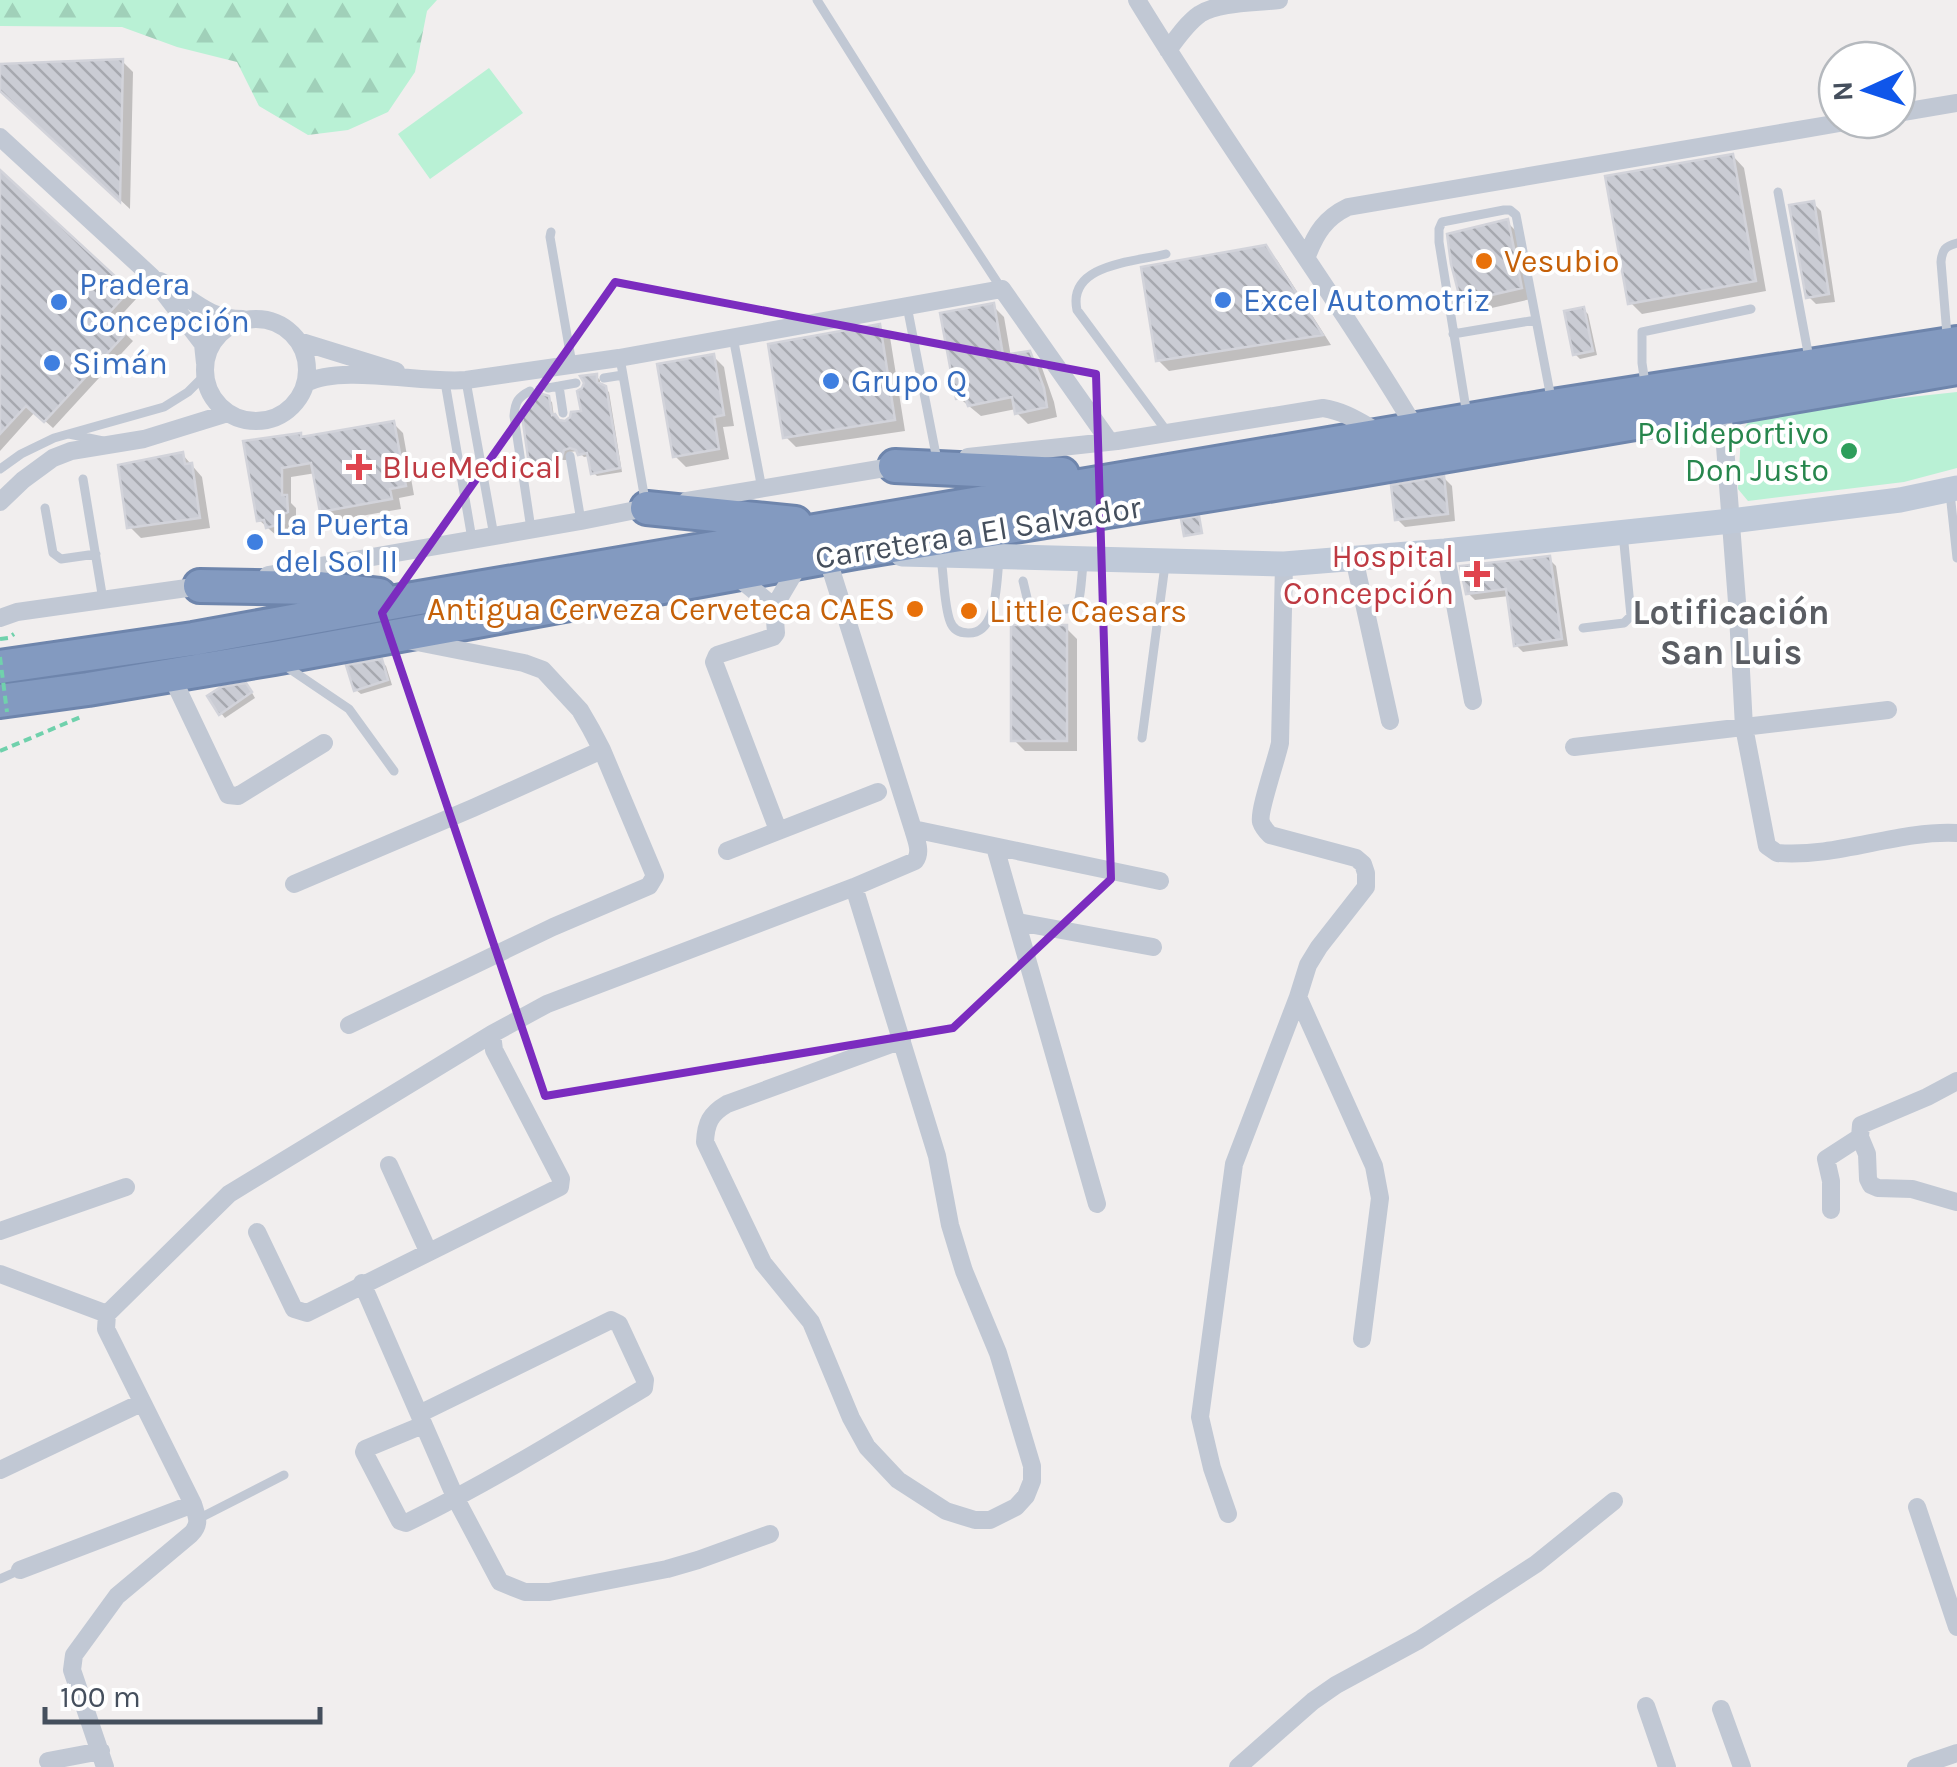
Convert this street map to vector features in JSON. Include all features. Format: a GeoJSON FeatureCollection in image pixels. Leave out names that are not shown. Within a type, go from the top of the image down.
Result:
{"type":"FeatureCollection","features":[{"type":"Feature","properties":{"kind":"highway","name":"Carretera a El Salvador"},"geometry":{"type":"LineString","coordinates":[[0,667],[209,636],[413,598],[829,549],[998,544],[1423,438],[1468,420],[1810,366],[1947,358]]}},
{"type":"Feature","properties":{"kind":"highway","name":"Carretera a El Salvador"},"geometry":{"type":"LineString","coordinates":[[4,706],[385,636],[460,637],[1116,478],[1383,434],[1423,438],[1722,407],[1899,379],[1947,358]]}},
{"type":"Feature","properties":{"kind":"highway"},"geometry":{"type":"LineString","coordinates":[[895,466],[1116,478]]}},
{"type":"Feature","properties":{"kind":"highway"},"geometry":{"type":"LineString","coordinates":[[647,508],[829,549]]}},
{"type":"Feature","properties":{"kind":"highway"},"geometry":{"type":"LineString","coordinates":[[200,586],[318,588],[413,598]]}},
{"type":"Feature","properties":{"kind":"street"},"geometry":{"type":"LineString","coordinates":[[1138,0],[1423,438]]}},
{"type":"Feature","properties":{"kind":"street"},"geometry":{"type":"LineString","coordinates":[[1168,50],[1182,30],[1204,11],[1279,0]]}},
{"type":"Feature","properties":{"kind":"street"},"geometry":{"type":"LineString","coordinates":[[1917,110],[1957,103]]}},
{"type":"Feature","properties":{"kind":"street"},"geometry":{"type":"LineString","coordinates":[[1307,256],[1324,222],[1348,207],[1817,127]]}},
{"type":"Feature","properties":{"kind":"street"},"geometry":{"type":"LineString","coordinates":[[0,138],[151,276],[203,344],[212,396],[228,413],[256,422],[270,420],[295,404],[306,384],[307,369],[305,354],[289,330],[263,319],[225,319],[212,314],[151,276]]}},
{"type":"Feature","properties":{"kind":"street"},"geometry":{"type":"LineString","coordinates":[[306,384],[324,376],[445,382],[574,373],[621,366],[733,337],[1002,289],[1109,441]]}},
{"type":"Feature","properties":{"kind":"street"},"geometry":{"type":"LineString","coordinates":[[205,371],[209,350],[218,335],[248,319]]}},
{"type":"Feature","properties":{"kind":"street"},"geometry":{"type":"LineString","coordinates":[[298,342],[415,378]]}},
{"type":"Feature","properties":{"kind":"street"},"geometry":{"type":"LineString","coordinates":[[1722,407],[1744,727],[1767,846],[1771,851],[1788,854],[1808,853],[1932,832],[1957,833]]}},
{"type":"Feature","properties":{"kind":"street"},"geometry":{"type":"LineString","coordinates":[[6,611],[200,586],[895,466],[1109,441],[1324,408],[1350,415],[1383,434]]}},
{"type":"Feature","properties":{"kind":"street"},"geometry":{"type":"LineString","coordinates":[[0,502],[52,458],[71,451],[144,439],[228,413]]}},
{"type":"Feature","properties":{"kind":"street"},"geometry":{"type":"LineString","coordinates":[[829,549],[941,556],[998,544],[1083,560],[1284,564],[1731,520],[1900,500],[1954,489]]}},
{"type":"Feature","properties":{"kind":"street"},"geometry":{"type":"LineString","coordinates":[[774,607],[829,549]]}},
{"type":"Feature","properties":{"kind":"street"},"geometry":{"type":"LineString","coordinates":[[48,1761],[103,1759],[72,1670],[74,1655],[117,1596],[198,1528],[195,1512],[106,1329],[108,1314],[228,1194],[492,1034],[546,1004],[854,886],[918,857],[829,549]]}},
{"type":"Feature","properties":{"kind":"street"},"geometry":{"type":"LineString","coordinates":[[1445,551],[1472,701]]}},
{"type":"Feature","properties":{"kind":"street"},"geometry":{"type":"LineString","coordinates":[[1354,558],[1390,721]]}},
{"type":"Feature","properties":{"kind":"street"},"geometry":{"type":"LineString","coordinates":[[1228,1514],[1200,1418],[1234,1164],[1308,965],[1366,887],[1363,864],[1356,858],[1270,836],[1260,818],[1280,743],[1284,564]]}},
{"type":"Feature","properties":{"kind":"street"},"geometry":{"type":"LineString","coordinates":[[733,573],[774,607],[774,638],[718,654],[714,662],[778,830]]}},
{"type":"Feature","properties":{"kind":"street"},"geometry":{"type":"LineString","coordinates":[[349,1025],[654,882],[655,876],[602,750],[580,710],[543,670],[460,637]]}},
{"type":"Feature","properties":{"kind":"street"},"geometry":{"type":"LineString","coordinates":[[171,675],[228,796],[238,796],[324,743]]}},
{"type":"Feature","properties":{"kind":"street"},"geometry":{"type":"LineString","coordinates":[[1574,748],[1888,710]]}},
{"type":"Feature","properties":{"kind":"street"},"geometry":{"type":"LineString","coordinates":[[294,884],[602,750]]}},
{"type":"Feature","properties":{"kind":"street"},"geometry":{"type":"LineString","coordinates":[[727,852],[878,792]]}},
{"type":"Feature","properties":{"kind":"street"},"geometry":{"type":"LineString","coordinates":[[913,829],[1160,882]]}},
{"type":"Feature","properties":{"kind":"street"},"geometry":{"type":"LineString","coordinates":[[995,848],[1097,1204]]}},
{"type":"Feature","properties":{"kind":"street"},"geometry":{"type":"LineString","coordinates":[[854,886],[902,1040],[937,1156],[950,1225],[964,1271],[998,1353],[1032,1466],[1026,1496],[1016,1507],[990,1520],[975,1520],[946,1511],[918,1495],[869,1450],[851,1418],[811,1322],[763,1264],[705,1142],[706,1126],[714,1112],[727,1104],[902,1040]]}},
{"type":"Feature","properties":{"kind":"street"},"geometry":{"type":"LineString","coordinates":[[1018,922],[1153,947]]}},
{"type":"Feature","properties":{"kind":"street"},"geometry":{"type":"LineString","coordinates":[[1298,997],[1374,1166],[1380,1198],[1362,1339]]}},
{"type":"Feature","properties":{"kind":"street"},"geometry":{"type":"LineString","coordinates":[[257,1232],[294,1309],[306,1312],[560,1187],[562,1183],[494,1050],[492,1034]]}},
{"type":"Feature","properties":{"kind":"street"},"geometry":{"type":"LineString","coordinates":[[1957,1081],[1861,1125],[1860,1137],[1872,1185],[1912,1189],[1957,1202]]}},
{"type":"Feature","properties":{"kind":"street"},"geometry":{"type":"LineString","coordinates":[[1832,1210],[1826,1160],[1860,1137]]}},
{"type":"Feature","properties":{"kind":"street"},"geometry":{"type":"LineString","coordinates":[[389,1165],[428,1251]]}},
{"type":"Feature","properties":{"kind":"street"},"geometry":{"type":"LineString","coordinates":[[0,1231],[126,1186]]}},
{"type":"Feature","properties":{"kind":"street"},"geometry":{"type":"LineString","coordinates":[[0,1274],[108,1314]]}},
{"type":"Feature","properties":{"kind":"street"},"geometry":{"type":"LineString","coordinates":[[362,1283],[456,1499],[500,1582],[525,1592],[550,1592],[667,1569],[770,1534]]}},
{"type":"Feature","properties":{"kind":"street"},"geometry":{"type":"LineString","coordinates":[[612,1320],[619,1324],[645,1380],[644,1388],[456,1499],[403,1522],[364,1449],[612,1320]]}},
{"type":"Feature","properties":{"kind":"street"},"geometry":{"type":"LineString","coordinates":[[0,1470],[141,1403]]}},
{"type":"Feature","properties":{"kind":"street"},"geometry":{"type":"LineString","coordinates":[[1238,1767],[1313,1701],[1419,1640],[1522,1573],[1614,1501]]}},
{"type":"Feature","properties":{"kind":"street"},"geometry":{"type":"LineString","coordinates":[[1917,1507],[1957,1627]]}},
{"type":"Feature","properties":{"kind":"street"},"geometry":{"type":"LineString","coordinates":[[20,1570],[195,1512]]}},
{"type":"Feature","properties":{"kind":"street"},"geometry":{"type":"LineString","coordinates":[[1646,1706],[1667,1767]]}},
{"type":"Feature","properties":{"kind":"street"},"geometry":{"type":"LineString","coordinates":[[1721,1708],[1742,1767]]}},
{"type":"Feature","properties":{"kind":"street"},"geometry":{"type":"LineString","coordinates":[[1916,1767],[1957,1753]]}},
{"type":"Feature","properties":{"kind":"lane"},"geometry":{"type":"LineString","coordinates":[[817,0],[1002,289]]}},
{"type":"Feature","properties":{"kind":"lane"},"geometry":{"type":"LineString","coordinates":[[1778,192],[1810,366]]}},
{"type":"Feature","properties":{"kind":"lane"},"geometry":{"type":"LineString","coordinates":[[1468,420],[1439,229],[1442,222],[1504,210],[1516,216],[1553,406]]}},
{"type":"Feature","properties":{"kind":"lane"},"geometry":{"type":"LineString","coordinates":[[552,232],[574,373],[553,387],[563,413]]}},
{"type":"Feature","properties":{"kind":"lane"},"geometry":{"type":"LineString","coordinates":[[1947,358],[1940,262],[1947,246],[1957,243]]}},
{"type":"Feature","properties":{"kind":"lane"},"geometry":{"type":"LineString","coordinates":[[1166,254],[1093,272],[1078,284],[1074,297],[1077,310],[1168,432]]}},
{"type":"Feature","properties":{"kind":"lane"},"geometry":{"type":"LineString","coordinates":[[907,306],[938,460]]}},
{"type":"Feature","properties":{"kind":"lane"},"geometry":{"type":"LineString","coordinates":[[1646,391],[1642,332],[1751,309]]}},
{"type":"Feature","properties":{"kind":"lane"},"geometry":{"type":"LineString","coordinates":[[1454,334],[1536,320]]}},
{"type":"Feature","properties":{"kind":"lane"},"geometry":{"type":"LineString","coordinates":[[733,337],[762,489]]}},
{"type":"Feature","properties":{"kind":"lane"},"geometry":{"type":"LineString","coordinates":[[604,378],[621,366],[647,508]]}},
{"type":"Feature","properties":{"kind":"lane"},"geometry":{"type":"LineString","coordinates":[[0,469],[38,445],[67,433],[164,407],[188,392],[205,371]]}},
{"type":"Feature","properties":{"kind":"lane"},"geometry":{"type":"LineString","coordinates":[[466,380],[494,536]]}},
{"type":"Feature","properties":{"kind":"lane"},"geometry":{"type":"LineString","coordinates":[[445,382],[472,540]]}},
{"type":"Feature","properties":{"kind":"lane"},"geometry":{"type":"LineString","coordinates":[[530,391],[515,403],[514,416],[532,529]]}},
{"type":"Feature","properties":{"kind":"lane"},"geometry":{"type":"LineString","coordinates":[[67,433],[114,444]]}},
{"type":"Feature","properties":{"kind":"lane"},"geometry":{"type":"LineString","coordinates":[[570,456],[581,521]]}},
{"type":"Feature","properties":{"kind":"lane"},"geometry":{"type":"LineString","coordinates":[[84,479],[104,601]]}},
{"type":"Feature","properties":{"kind":"lane"},"geometry":{"type":"LineString","coordinates":[[1954,489],[1957,558]]}},
{"type":"Feature","properties":{"kind":"lane"},"geometry":{"type":"LineString","coordinates":[[44,508],[56,558],[96,554]]}},
{"type":"Feature","properties":{"kind":"lane"},"geometry":{"type":"LineString","coordinates":[[1584,628],[1624,623],[1631,616],[1623,530]]}},
{"type":"Feature","properties":{"kind":"lane"},"geometry":{"type":"LineString","coordinates":[[941,556],[950,622],[960,633],[968,634],[982,630],[990,621],[998,544]]}},
{"type":"Feature","properties":{"kind":"lane"},"geometry":{"type":"LineString","coordinates":[[1022,582],[1033,607],[1075,608],[1080,602],[1083,560]]}},
{"type":"Feature","properties":{"kind":"lane"},"geometry":{"type":"LineString","coordinates":[[1142,738],[1165,563]]}},
{"type":"Feature","properties":{"kind":"lane"},"geometry":{"type":"LineString","coordinates":[[274,658],[349,709],[394,771]]}},
{"type":"Feature","properties":{"kind":"lane"},"geometry":{"type":"LineString","coordinates":[[195,1512],[284,1476]]}},
{"type":"Feature","properties":{"kind":"lane"},"geometry":{"type":"LineString","coordinates":[[0,1580],[20,1570]]}},
{"type":"Feature","properties":{"kind":"path"},"geometry":{"type":"LineString","coordinates":[[0,656],[4,706]]}},
{"type":"Feature","properties":{"kind":"highlighted area"},"geometry":{"type":"Polygon","coordinates":[[[615,282],[1096,374],[1111,879],[953,1028],[545,1096],[382,613],[615,282]]]}},
{"type":"Feature","properties":{"kind":"green space"},"geometry":{"type":"Polygon","coordinates":[[[0,0],[437,0],[427,11],[415,72],[388,112],[348,130],[308,135],[259,106],[237,62],[177,47],[122,27],[0,26],[0,0]]]}},
{"type":"Feature","properties":{"kind":"green space"},"geometry":{"type":"Polygon","coordinates":[[[489,68],[523,113],[430,179],[398,134],[489,68]]]}},
{"type":"Feature","properties":{"kind":"green space","name":"Polideportivo Don Justo"},"geometry":{"type":"Polygon","coordinates":[[[1957,392],[1957,468],[1904,482],[1748,501],[1738,489],[1741,434],[1753,414],[1957,392]]]}},
{"type":"Feature","properties":{"kind":"building"},"geometry":{"type":"Polygon","coordinates":[[[123,59],[120,202],[0,91],[0,64],[123,59]]]}},
{"type":"Feature","properties":{"kind":"building"},"geometry":{"type":"Polygon","coordinates":[[[1733,154],[1756,281],[1628,304],[1605,176],[1733,154]]]}},
{"type":"Feature","properties":{"kind":"building","name":"Pradera Concepción"},"geometry":{"type":"Polygon","coordinates":[[[0,170],[130,290],[108,314],[127,332],[44,422],[26,406],[0,434],[0,170]]]}},
{"type":"Feature","properties":{"kind":"building"},"geometry":{"type":"Polygon","coordinates":[[[1814,201],[1829,294],[1806,298],[1789,205],[1814,201]]]}},
{"type":"Feature","properties":{"kind":"building","name":"Vesubio"},"geometry":{"type":"Polygon","coordinates":[[[1508,219],[1522,288],[1461,302],[1447,234],[1508,219]]]}},
{"type":"Feature","properties":{"kind":"building","name":"Excel Automotriz"},"geometry":{"type":"Polygon","coordinates":[[[1266,245],[1323,335],[1156,361],[1141,267],[1266,245]]]}},
{"type":"Feature","properties":{"kind":"building"},"geometry":{"type":"Polygon","coordinates":[[[994,303],[1003,355],[1030,351],[1047,407],[1015,414],[1012,397],[968,406],[965,398],[956,399],[940,313],[994,303]]]}},
{"type":"Feature","properties":{"kind":"building"},"geometry":{"type":"Polygon","coordinates":[[[1584,307],[1593,351],[1573,355],[1564,311],[1584,307]]]}},
{"type":"Feature","properties":{"kind":"building","name":"Grupo Q"},"geometry":{"type":"Polygon","coordinates":[[[880,324],[895,420],[783,438],[768,344],[880,324]]]}},
{"type":"Feature","properties":{"kind":"building"},"geometry":{"type":"Polygon","coordinates":[[[714,354],[724,415],[714,417],[719,449],[673,457],[657,364],[714,354]]]}},
{"type":"Feature","properties":{"kind":"building"},"geometry":{"type":"Polygon","coordinates":[[[597,374],[597,382],[606,386],[620,468],[591,474],[587,453],[578,455],[570,448],[558,457],[560,466],[530,471],[522,416],[523,408],[532,407],[537,387],[549,396],[552,415],[565,421],[571,412],[581,411],[577,391],[584,383],[580,376],[597,374]]]}},
{"type":"Feature","properties":{"kind":"building"},"geometry":{"type":"Polygon","coordinates":[[[394,421],[406,486],[390,489],[392,499],[320,512],[311,463],[282,468],[282,495],[287,495],[288,512],[284,514],[284,523],[266,528],[264,520],[257,521],[243,441],[301,433],[301,437],[394,421]]]}},
{"type":"Feature","properties":{"kind":"building"},"geometry":{"type":"Polygon","coordinates":[[[183,452],[185,464],[192,463],[200,518],[127,528],[118,465],[183,452]]]}},
{"type":"Feature","properties":{"kind":"building"},"geometry":{"type":"Polygon","coordinates":[[[1444,476],[1448,514],[1395,520],[1391,485],[1444,476]]]}},
{"type":"Feature","properties":{"kind":"building"},"geometry":{"type":"Polygon","coordinates":[[[1199,516],[1202,533],[1184,536],[1181,519],[1199,516]]]}},
{"type":"Feature","properties":{"kind":"building"},"geometry":{"type":"Polygon","coordinates":[[[1550,556],[1562,639],[1514,646],[1506,589],[1466,594],[1460,566],[1550,556]]]}},
{"type":"Feature","properties":{"kind":"building"},"geometry":{"type":"Polygon","coordinates":[[[1011,625],[1067,625],[1067,741],[1011,741],[1011,625]]]}},
{"type":"Feature","properties":{"kind":"building"},"geometry":{"type":"Polygon","coordinates":[[[382,659],[388,680],[354,691],[346,665],[382,659]]]}},
{"type":"Feature","properties":{"kind":"building"},"geometry":{"type":"Polygon","coordinates":[[[246,683],[252,692],[219,715],[207,696],[221,687],[246,683]]]}},
{"type":"Feature","properties":{"kind":"place","name":"Vesubio"},"geometry":{"type":"Point","coordinates":[1484,261]}},
{"type":"Feature","properties":{"kind":"place","name":"Excel Automotriz"},"geometry":{"type":"Point","coordinates":[1223,300]}},
{"type":"Feature","properties":{"kind":"place","name":"Pradera Concepción"},"geometry":{"type":"Point","coordinates":[59,302]}},
{"type":"Feature","properties":{"kind":"place","name":"Simán"},"geometry":{"type":"Point","coordinates":[52,363]}},
{"type":"Feature","properties":{"kind":"place","name":"Grupo Q"},"geometry":{"type":"Point","coordinates":[831,381]}},
{"type":"Feature","properties":{"kind":"place","name":"Polideportivo Don Justo"},"geometry":{"type":"Point","coordinates":[1849,451]}},
{"type":"Feature","properties":{"kind":"place","name":"BlueMedical"},"geometry":{"type":"Point","coordinates":[359,467]}},
{"type":"Feature","properties":{"kind":"place","name":"La Puerta del Sol II"},"geometry":{"type":"Point","coordinates":[255,542]}},
{"type":"Feature","properties":{"kind":"place","name":"Hospital Concepción"},"geometry":{"type":"Point","coordinates":[1477,574]}},
{"type":"Feature","properties":{"kind":"place","name":"Antigua Cerveza Cerveteca CAES"},"geometry":{"type":"Point","coordinates":[915,609]}},
{"type":"Feature","properties":{"kind":"place","name":"Little Caesars"},"geometry":{"type":"Point","coordinates":[969,611]}},
{"type":"Feature","properties":{"kind":"district","name":"Lotificación San Luis"},"geometry":{"type":"Point","coordinates":[1731,632]}}]}
